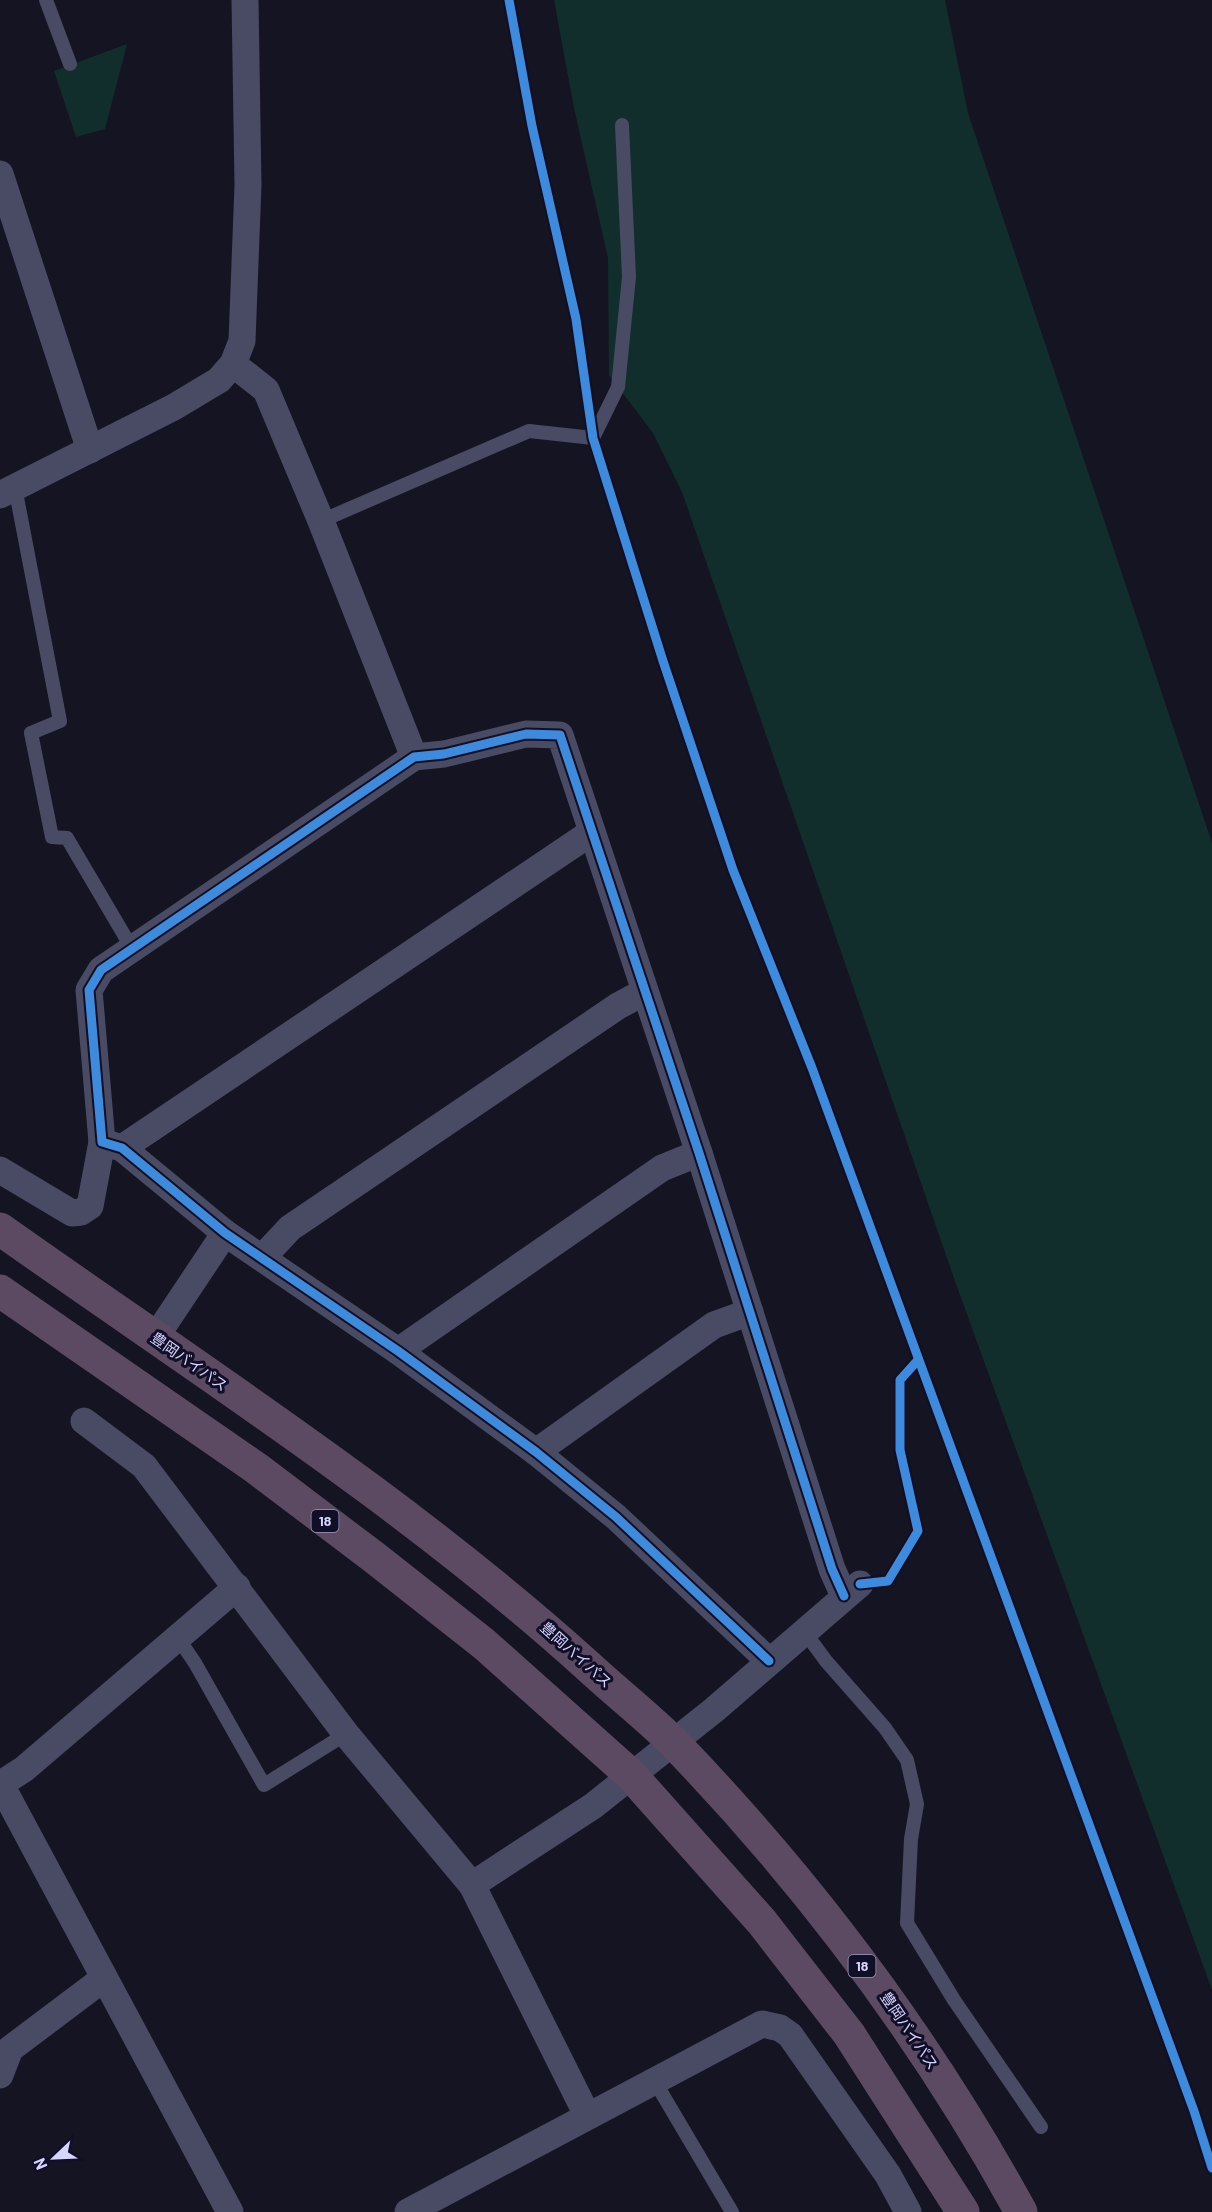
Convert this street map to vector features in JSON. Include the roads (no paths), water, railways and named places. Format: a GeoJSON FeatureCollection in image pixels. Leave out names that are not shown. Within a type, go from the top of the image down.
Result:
{"type":"FeatureCollection","features":[{"type":"Feature","properties":{"kind":"highway","name":"豊岡バイパス"},"geometry":{"type":"LineString","coordinates":[[0,1229],[284,1428],[521,1606],[673,1743],[766,1846],[882,1991],[951,2093],[1021,2212]]}},
{"type":"Feature","properties":{"kind":"highway","name":"18"},"geometry":{"type":"LineString","coordinates":[[0,1291],[256,1468],[375,1558],[484,1644],[631,1775],[762,1922],[849,2034],[963,2212]]}},
{"type":"Feature","properties":{"kind":"street"},"geometry":{"type":"LineString","coordinates":[[8,491],[201,391],[219,380],[233,364],[243,341],[248,185],[245,0]]}},
{"type":"Feature","properties":{"kind":"street"},"geometry":{"type":"LineString","coordinates":[[0,174],[90,450]]}},
{"type":"Feature","properties":{"kind":"street"},"geometry":{"type":"LineString","coordinates":[[233,364],[266,390],[321,521],[414,757]]}},
{"type":"Feature","properties":{"kind":"street"},"geometry":{"type":"LineString","coordinates":[[0,1170],[72,1213],[81,1212],[90,1206],[112,1145],[89,990],[102,970],[414,757],[444,754],[526,734],[560,735],[699,1153],[832,1569],[852,1590],[673,1743],[580,1815],[503,1862],[472,1885]]}},
{"type":"Feature","properties":{"kind":"street"},"geometry":{"type":"LineString","coordinates":[[112,1145],[592,832]]}},
{"type":"Feature","properties":{"kind":"street"},"geometry":{"type":"LineString","coordinates":[[263,1257],[290,1228],[618,1006],[644,992]]}},
{"type":"Feature","properties":{"kind":"street"},"geometry":{"type":"LineString","coordinates":[[112,1145],[225,1233],[398,1351],[536,1452],[616,1517],[769,1661]]}},
{"type":"Feature","properties":{"kind":"street"},"geometry":{"type":"LineString","coordinates":[[398,1351],[662,1168],[699,1153]]}},
{"type":"Feature","properties":{"kind":"street"},"geometry":{"type":"LineString","coordinates":[[155,1338],[225,1233]]}},
{"type":"Feature","properties":{"kind":"street"},"geometry":{"type":"LineString","coordinates":[[536,1452],[714,1325],[750,1312]]}},
{"type":"Feature","properties":{"kind":"street"},"geometry":{"type":"LineString","coordinates":[[84,1421],[144,1466],[346,1734],[472,1885],[587,2115]]}},
{"type":"Feature","properties":{"kind":"street"},"geometry":{"type":"LineString","coordinates":[[230,2212],[0,1784],[24,1769],[237,1587]]}},
{"type":"Feature","properties":{"kind":"street"},"geometry":{"type":"LineString","coordinates":[[0,2075],[10,2049],[103,1979]]}},
{"type":"Feature","properties":{"kind":"street"},"geometry":{"type":"LineString","coordinates":[[408,2212],[762,2024],[780,2028],[790,2035],[888,2175],[908,2212]]}},
{"type":"Feature","properties":{"kind":"lane"},"geometry":{"type":"LineString","coordinates":[[46,0],[70,64]]}},
{"type":"Feature","properties":{"kind":"lane"},"geometry":{"type":"LineString","coordinates":[[321,521],[529,431],[593,438],[618,387],[629,277],[622,125]]}},
{"type":"Feature","properties":{"kind":"lane"},"geometry":{"type":"LineString","coordinates":[[8,491],[60,721],[31,733],[52,837],[67,838],[133,950]]}},
{"type":"Feature","properties":{"kind":"lane"},"geometry":{"type":"LineString","coordinates":[[804,1631],[826,1662],[885,1728],[907,1760],[917,1804],[911,1839],[907,1923],[954,2000],[1041,2127]]}},
{"type":"Feature","properties":{"kind":"lane"},"geometry":{"type":"LineString","coordinates":[[178,1638],[195,1663],[264,1785],[346,1734]]}},
{"type":"Feature","properties":{"kind":"lane"},"geometry":{"type":"LineString","coordinates":[[654,2080],[732,2212]]}}]}
